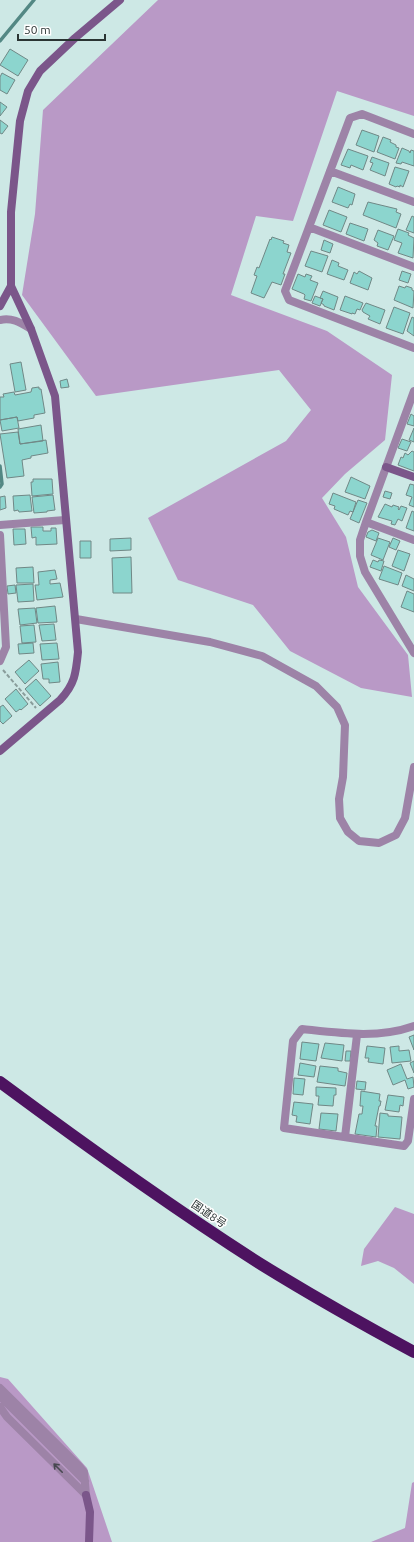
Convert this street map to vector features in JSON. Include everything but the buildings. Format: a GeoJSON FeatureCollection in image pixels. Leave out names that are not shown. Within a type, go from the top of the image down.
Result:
{"type":"FeatureCollection","features":[{"type":"Feature","properties":{"kind":"highway","name":"国道8号"},"geometry":{"type":"LineString","coordinates":[[0,1082],[153,1192],[259,1263],[368,1328],[414,1352]]}},
{"type":"Feature","properties":{"kind":"street"},"geometry":{"type":"LineString","coordinates":[[0,751],[60,700],[73,684],[78,652],[55,396],[31,329],[11,286],[11,212],[20,121],[28,91],[40,71],[75,38],[120,0]]}},
{"type":"Feature","properties":{"kind":"street"},"geometry":{"type":"LineString","coordinates":[[414,134],[362,114],[350,118],[284,292],[289,300],[414,348]]}},
{"type":"Feature","properties":{"kind":"street"},"geometry":{"type":"LineString","coordinates":[[330,171],[414,202]]}},
{"type":"Feature","properties":{"kind":"street"},"geometry":{"type":"LineString","coordinates":[[309,227],[414,267]]}},
{"type":"Feature","properties":{"kind":"street"},"geometry":{"type":"LineString","coordinates":[[0,306],[11,286]]}},
{"type":"Feature","properties":{"kind":"street"},"geometry":{"type":"LineString","coordinates":[[0,320],[13,320],[31,329]]}},
{"type":"Feature","properties":{"kind":"street"},"geometry":{"type":"LineString","coordinates":[[414,391],[360,540],[360,556],[365,572],[414,653]]}},
{"type":"Feature","properties":{"kind":"street"},"geometry":{"type":"LineString","coordinates":[[386,467],[414,477]]}},
{"type":"Feature","properties":{"kind":"street"},"geometry":{"type":"LineString","coordinates":[[0,525],[65,520]]}},
{"type":"Feature","properties":{"kind":"street"},"geometry":{"type":"LineString","coordinates":[[366,522],[414,540]]}},
{"type":"Feature","properties":{"kind":"street"},"geometry":{"type":"LineString","coordinates":[[0,535],[1,586],[6,647],[0,661]]}},
{"type":"Feature","properties":{"kind":"street"},"geometry":{"type":"LineString","coordinates":[[76,619],[210,642],[262,656],[316,686],[337,707],[345,725],[343,777],[339,799],[340,818],[348,832],[359,841],[378,843],[396,835],[405,818],[414,767]]}},
{"type":"Feature","properties":{"kind":"street"},"geometry":{"type":"LineString","coordinates":[[414,1026],[404,1029],[357,1034],[302,1029],[293,1041],[284,1128],[404,1146],[408,1141],[414,1100]]}},
{"type":"Feature","properties":{"kind":"street"},"geometry":{"type":"LineString","coordinates":[[345,1137],[357,1034]]}},
{"type":"Feature","properties":{"kind":"street"},"geometry":{"type":"LineString","coordinates":[[0,1388],[84,1472],[86,1495],[90,1512],[89,1542]]}},
{"type":"Feature","properties":{"kind":"street"},"geometry":{"type":"LineString","coordinates":[[0,1396],[85,1481]]}},
{"type":"Feature","properties":{"kind":"street"},"geometry":{"type":"LineString","coordinates":[[0,1407],[7,1417],[86,1495]]}},
{"type":"Feature","properties":{"kind":"path"},"geometry":{"type":"LineString","coordinates":[[0,666],[43,715]]}},
{"type":"Feature","properties":{"kind":"shaded area"},"geometry":{"type":"Polygon","coordinates":[[[158,0],[414,0],[414,116],[337,91],[293,221],[256,216],[231,295],[327,331],[392,375],[385,440],[345,474],[322,498],[346,537],[358,587],[408,655],[412,697],[361,688],[290,651],[253,605],[178,580],[148,518],[286,441],[311,410],[279,370],[96,396],[22,295],[35,214],[43,110],[158,0]]]}},
{"type":"Feature","properties":{"kind":"shaded area"},"geometry":{"type":"Polygon","coordinates":[[[395,1207],[414,1214],[414,1284],[394,1268],[378,1261],[361,1266],[364,1249],[395,1207]]]}},
{"type":"Feature","properties":{"kind":"shaded area"},"geometry":{"type":"Polygon","coordinates":[[[0,1377],[8,1379],[87,1468],[112,1542],[0,1542],[0,1377]]]}},
{"type":"Feature","properties":{"kind":"shaded area"},"geometry":{"type":"Polygon","coordinates":[[[414,1482],[414,1542],[371,1542],[405,1528],[412,1483],[414,1482]]]}},
{"type":"Feature","properties":{"kind":"waterway"},"geometry":{"type":"LineString","coordinates":[[0,41],[34,0]]}},
{"type":"Feature","properties":{"kind":"waterway"},"geometry":{"type":"LineString","coordinates":[[0,466],[2,484],[0,487]]}}]}
